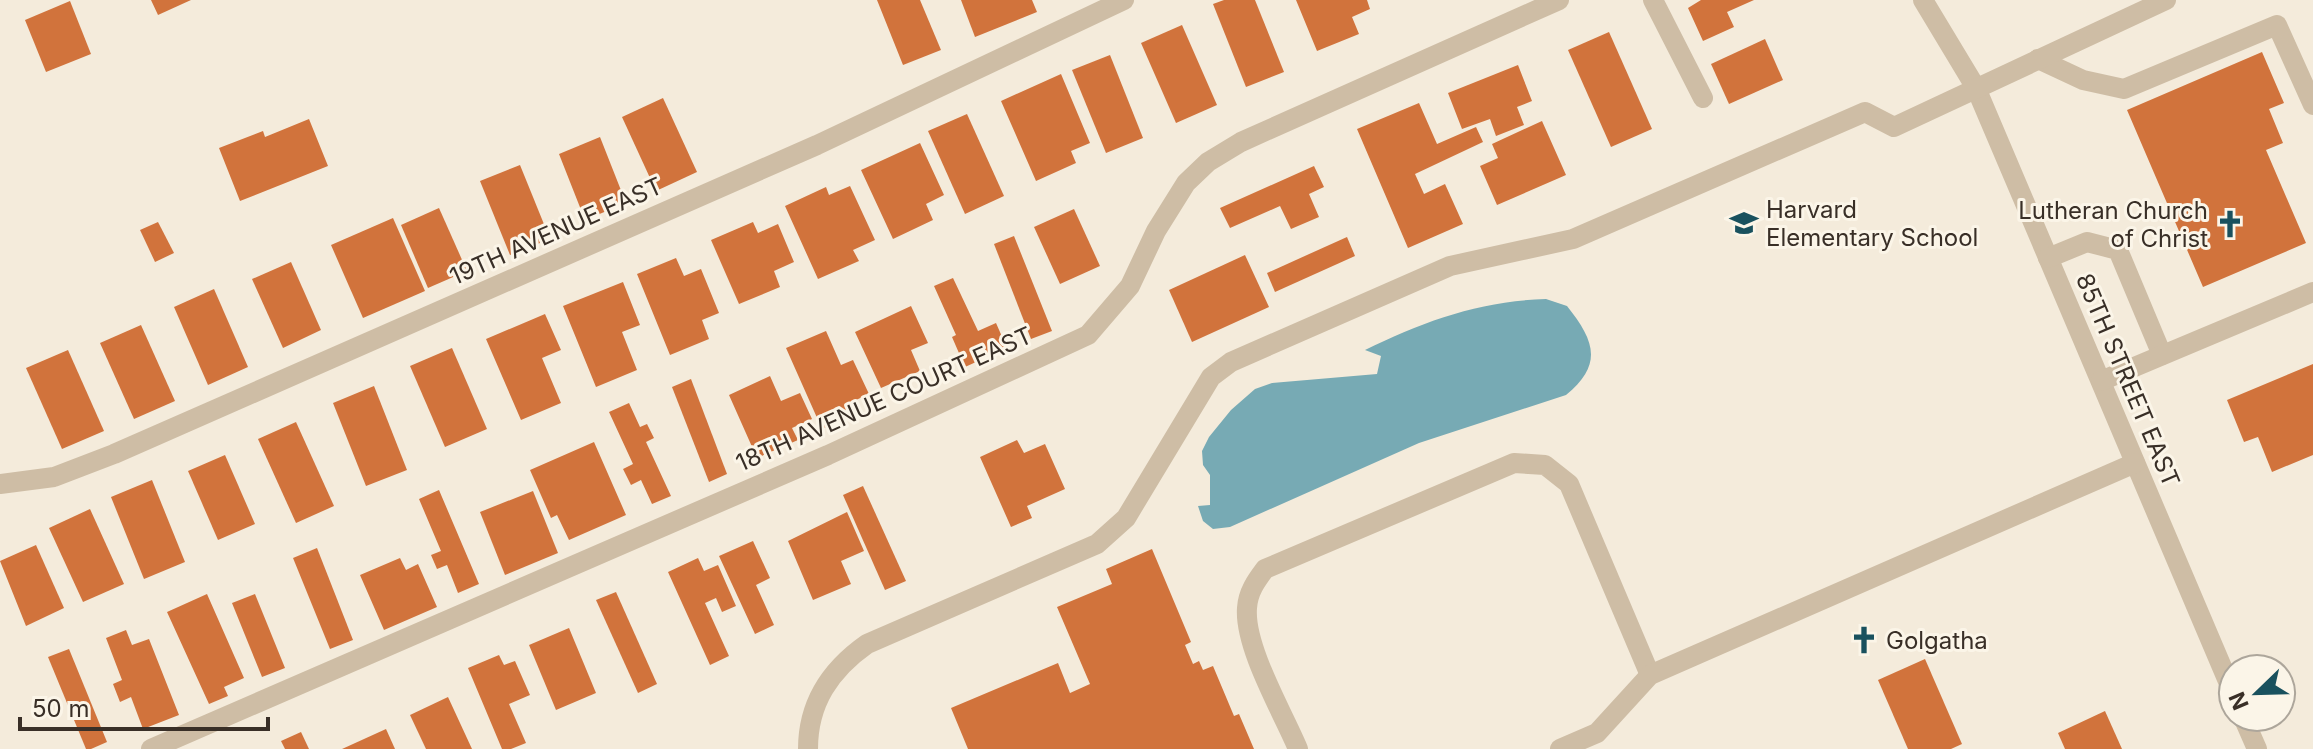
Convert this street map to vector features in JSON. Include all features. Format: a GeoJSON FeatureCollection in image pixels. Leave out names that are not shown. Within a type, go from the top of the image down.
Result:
{"type":"FeatureCollection","features":[{"type":"Feature","properties":{"kind":"street","name":"19TH AVENUE EAST"},"geometry":{"type":"LineString","coordinates":[[0,484],[54,477],[114,454],[802,152],[1124,0]]}},
{"type":"Feature","properties":{"kind":"street","name":"18TH AVENUE COURT EAST"},"geometry":{"type":"LineString","coordinates":[[151,749],[813,461],[1088,335],[1130,286],[1173,200],[1208,162],[1241,142],[1559,0]]}},
{"type":"Feature","properties":{"kind":"street"},"geometry":{"type":"LineString","coordinates":[[1653,0],[1703,98]]}},
{"type":"Feature","properties":{"kind":"street","name":"85TH STREET EAST"},"geometry":{"type":"LineString","coordinates":[[1923,0],[1976,88],[2217,655]]}},
{"type":"Feature","properties":{"kind":"street"},"geometry":{"type":"LineString","coordinates":[[808,749],[813,711],[822,689],[849,657],[867,644],[1097,544],[1126,518],[1211,377],[1231,362],[1450,266],[1573,239],[1865,112],[1894,127],[2166,0]]}},
{"type":"Feature","properties":{"kind":"street"},"geometry":{"type":"LineString","coordinates":[[2038,59],[2083,80],[2124,89],[2277,25],[2313,105]]}},
{"type":"Feature","properties":{"kind":"street"},"geometry":{"type":"LineString","coordinates":[[2048,258],[2087,242],[2118,250],[2162,355]]}},
{"type":"Feature","properties":{"kind":"street"},"geometry":{"type":"LineString","coordinates":[[2101,381],[2313,292]]}},
{"type":"Feature","properties":{"kind":"street"},"geometry":{"type":"LineString","coordinates":[[1298,749],[1249,625],[1247,610],[1252,587],[1265,569],[1514,463],[1545,465],[1569,484],[1650,675]]}},
{"type":"Feature","properties":{"kind":"street"},"geometry":{"type":"LineString","coordinates":[[1560,749],[1597,733],[1650,675],[2135,463]]}},
{"type":"Feature","properties":{"kind":"water"},"geometry":{"type":"Polygon","coordinates":[[[1546,299],[1567,306],[1589,341],[1591,352],[1586,373],[1566,395],[1419,443],[1230,527],[1213,529],[1203,521],[1198,506],[1210,505],[1210,475],[1203,465],[1202,451],[1231,410],[1255,389],[1272,383],[1377,374],[1381,356],[1365,350],[1387,340],[1475,308],[1546,299]]]}},
{"type":"Feature","properties":{"kind":"building"},"geometry":{"type":"Polygon","coordinates":[[[151,0],[191,0],[158,15],[151,0]]]}},
{"type":"Feature","properties":{"kind":"building"},"geometry":{"type":"Polygon","coordinates":[[[877,0],[920,0],[941,50],[903,65],[877,0]]]}},
{"type":"Feature","properties":{"kind":"building"},"geometry":{"type":"Polygon","coordinates":[[[961,0],[1032,0],[1037,12],[975,37],[961,0]]]}},
{"type":"Feature","properties":{"kind":"building"},"geometry":{"type":"Polygon","coordinates":[[[1224,0],[1255,0],[1284,72],[1246,87],[1213,4],[1224,0]]]}},
{"type":"Feature","properties":{"kind":"building"},"geometry":{"type":"Polygon","coordinates":[[[1296,0],[1367,0],[1370,9],[1352,17],[1359,34],[1317,51],[1296,0]]]}},
{"type":"Feature","properties":{"kind":"building"},"geometry":{"type":"Polygon","coordinates":[[[1701,0],[1754,0],[1727,12],[1734,27],[1703,41],[1688,8],[1701,0]]]}},
{"type":"Feature","properties":{"kind":"building"},"geometry":{"type":"Polygon","coordinates":[[[70,1],[91,54],[46,72],[25,20],[70,1]]]}},
{"type":"Feature","properties":{"kind":"building"},"geometry":{"type":"Polygon","coordinates":[[[1182,25],[1217,105],[1176,123],[1141,43],[1182,25]]]}},
{"type":"Feature","properties":{"kind":"building"},"geometry":{"type":"Polygon","coordinates":[[[1609,32],[1652,129],[1611,147],[1568,50],[1609,32]]]}},
{"type":"Feature","properties":{"kind":"building"},"geometry":{"type":"Polygon","coordinates":[[[1765,39],[1783,80],[1729,104],[1711,64],[1765,39]]]}},
{"type":"Feature","properties":{"kind":"building"},"geometry":{"type":"Polygon","coordinates":[[[2262,52],[2284,103],[2269,109],[2283,143],[2266,150],[2306,243],[2203,287],[2127,110],[2262,52]]]}},
{"type":"Feature","properties":{"kind":"building"},"geometry":{"type":"Polygon","coordinates":[[[1110,55],[1143,138],[1106,153],[1072,70],[1110,55]]]}},
{"type":"Feature","properties":{"kind":"building"},"geometry":{"type":"Polygon","coordinates":[[[1518,65],[1532,101],[1517,107],[1524,125],[1496,136],[1490,119],[1462,129],[1448,93],[1518,65]]]}},
{"type":"Feature","properties":{"kind":"building"},"geometry":{"type":"Polygon","coordinates":[[[1061,74],[1090,143],[1071,151],[1076,163],[1036,181],[1001,101],[1061,74]]]}},
{"type":"Feature","properties":{"kind":"building"},"geometry":{"type":"Polygon","coordinates":[[[663,98],[697,172],[656,191],[622,117],[663,98]]]}},
{"type":"Feature","properties":{"kind":"building"},"geometry":{"type":"Polygon","coordinates":[[[1419,103],[1437,144],[1476,127],[1483,142],[1415,174],[1424,194],[1445,184],[1463,224],[1408,248],[1357,129],[1419,103]]]}},
{"type":"Feature","properties":{"kind":"building"},"geometry":{"type":"Polygon","coordinates":[[[967,114],[1004,196],[965,214],[928,131],[967,114]]]}},
{"type":"Feature","properties":{"kind":"building"},"geometry":{"type":"Polygon","coordinates":[[[309,119],[328,166],[240,201],[219,148],[263,131],[265,137],[309,119]]]}},
{"type":"Feature","properties":{"kind":"building"},"geometry":{"type":"Polygon","coordinates":[[[1542,121],[1566,175],[1497,205],[1480,166],[1498,158],[1492,144],[1542,121]]]}},
{"type":"Feature","properties":{"kind":"building"},"geometry":{"type":"Polygon","coordinates":[[[600,137],[626,203],[585,220],[559,154],[600,137]]]}},
{"type":"Feature","properties":{"kind":"building"},"geometry":{"type":"Polygon","coordinates":[[[920,143],[944,195],[926,204],[933,220],[893,239],[861,170],[920,143]]]}},
{"type":"Feature","properties":{"kind":"building"},"geometry":{"type":"Polygon","coordinates":[[[520,165],[550,239],[510,255],[480,181],[520,165]]]}},
{"type":"Feature","properties":{"kind":"building"},"geometry":{"type":"Polygon","coordinates":[[[1314,166],[1324,187],[1309,194],[1319,217],[1291,229],[1280,206],[1230,228],[1220,208],[1314,166]]]}},
{"type":"Feature","properties":{"kind":"building"},"geometry":{"type":"Polygon","coordinates":[[[850,186],[875,240],[853,250],[859,261],[818,279],[785,206],[826,187],[829,195],[850,186]]]}},
{"type":"Feature","properties":{"kind":"building"},"geometry":{"type":"Polygon","coordinates":[[[439,208],[467,271],[428,288],[401,225],[439,208]]]}},
{"type":"Feature","properties":{"kind":"building"},"geometry":{"type":"Polygon","coordinates":[[[1074,209],[1100,266],[1060,284],[1034,227],[1074,209]]]}},
{"type":"Feature","properties":{"kind":"building"},"geometry":{"type":"Polygon","coordinates":[[[393,218],[425,291],[363,318],[331,245],[393,218]]]}},
{"type":"Feature","properties":{"kind":"building"},"geometry":{"type":"Polygon","coordinates":[[[158,222],[174,253],[155,262],[140,230],[158,222]]]}},
{"type":"Feature","properties":{"kind":"building"},"geometry":{"type":"Polygon","coordinates":[[[753,222],[758,233],[778,224],[794,262],[774,271],[780,287],[739,304],[711,240],[753,222]]]}},
{"type":"Feature","properties":{"kind":"building"},"geometry":{"type":"Polygon","coordinates":[[[1014,236],[1052,331],[1031,339],[994,244],[1014,236]]]}},
{"type":"Feature","properties":{"kind":"building"},"geometry":{"type":"Polygon","coordinates":[[[1347,237],[1355,256],[1275,292],[1267,273],[1347,237]]]}},
{"type":"Feature","properties":{"kind":"building"},"geometry":{"type":"Polygon","coordinates":[[[1245,255],[1269,307],[1192,342],[1169,290],[1245,255]]]}},
{"type":"Feature","properties":{"kind":"building"},"geometry":{"type":"Polygon","coordinates":[[[676,258],[684,276],[701,269],[719,313],[702,320],[709,339],[670,355],[637,274],[676,258]]]}},
{"type":"Feature","properties":{"kind":"building"},"geometry":{"type":"Polygon","coordinates":[[[291,262],[321,330],[283,348],[252,279],[291,262]]]}},
{"type":"Feature","properties":{"kind":"building"},"geometry":{"type":"Polygon","coordinates":[[[953,278],[978,331],[996,323],[1007,348],[965,367],[952,337],[956,335],[934,286],[953,278]]]}},
{"type":"Feature","properties":{"kind":"building"},"geometry":{"type":"Polygon","coordinates":[[[623,282],[640,325],[622,332],[637,370],[596,387],[563,306],[623,282]]]}},
{"type":"Feature","properties":{"kind":"building"},"geometry":{"type":"Polygon","coordinates":[[[214,289],[248,367],[208,385],[174,307],[214,289]]]}},
{"type":"Feature","properties":{"kind":"building"},"geometry":{"type":"Polygon","coordinates":[[[911,306],[928,343],[911,350],[920,371],[881,388],[855,332],[911,306]]]}},
{"type":"Feature","properties":{"kind":"building"},"geometry":{"type":"Polygon","coordinates":[[[545,314],[561,350],[542,358],[561,403],[521,420],[486,339],[545,314]]]}},
{"type":"Feature","properties":{"kind":"building"},"geometry":{"type":"Polygon","coordinates":[[[141,325],[175,401],[134,419],[100,343],[141,325]]]}},
{"type":"Feature","properties":{"kind":"building"},"geometry":{"type":"Polygon","coordinates":[[[826,331],[841,365],[853,360],[869,394],[856,400],[861,411],[822,429],[786,348],[826,331]]]}},
{"type":"Feature","properties":{"kind":"building"},"geometry":{"type":"Polygon","coordinates":[[[452,348],[487,429],[445,447],[410,366],[452,348]]]}},
{"type":"Feature","properties":{"kind":"building"},"geometry":{"type":"Polygon","coordinates":[[[68,350],[104,431],[62,449],[26,368],[68,350]]]}},
{"type":"Feature","properties":{"kind":"building"},"geometry":{"type":"Polygon","coordinates":[[[2313,364],[2313,455],[2272,472],[2258,437],[2244,442],[2227,400],[2313,364]]]}},
{"type":"Feature","properties":{"kind":"building"},"geometry":{"type":"Polygon","coordinates":[[[770,376],[781,401],[800,393],[812,419],[792,428],[798,440],[757,458],[729,395],[770,376]]]}},
{"type":"Feature","properties":{"kind":"building"},"geometry":{"type":"Polygon","coordinates":[[[691,379],[727,474],[709,482],[672,387],[691,379]]]}},
{"type":"Feature","properties":{"kind":"building"},"geometry":{"type":"Polygon","coordinates":[[[374,386],[407,470],[366,486],[333,403],[374,386]]]}},
{"type":"Feature","properties":{"kind":"building"},"geometry":{"type":"Polygon","coordinates":[[[629,403],[640,427],[647,424],[654,438],[646,442],[671,496],[652,504],[641,480],[631,485],[623,469],[633,464],[609,412],[629,403]]]}},
{"type":"Feature","properties":{"kind":"building"},"geometry":{"type":"Polygon","coordinates":[[[296,422],[334,506],[296,523],[258,439],[296,422]]]}},
{"type":"Feature","properties":{"kind":"building"},"geometry":{"type":"Polygon","coordinates":[[[1017,440],[1024,453],[1045,444],[1065,489],[1027,506],[1032,518],[1011,527],[980,457],[1017,440]]]}},
{"type":"Feature","properties":{"kind":"building"},"geometry":{"type":"Polygon","coordinates":[[[594,442],[626,515],[569,540],[557,515],[551,518],[530,470],[594,442]]]}},
{"type":"Feature","properties":{"kind":"building"},"geometry":{"type":"Polygon","coordinates":[[[225,455],[255,524],[218,540],[188,471],[225,455]]]}},
{"type":"Feature","properties":{"kind":"building"},"geometry":{"type":"Polygon","coordinates":[[[152,480],[185,562],[144,579],[111,497],[152,480]]]}},
{"type":"Feature","properties":{"kind":"building"},"geometry":{"type":"Polygon","coordinates":[[[863,486],[906,581],[885,590],[843,495],[863,486]]]}},
{"type":"Feature","properties":{"kind":"building"},"geometry":{"type":"Polygon","coordinates":[[[439,490],[479,584],[458,593],[447,565],[437,569],[431,555],[441,551],[419,499],[439,490]]]}},
{"type":"Feature","properties":{"kind":"building"},"geometry":{"type":"Polygon","coordinates":[[[533,491],[558,553],[505,575],[480,512],[533,491]]]}},
{"type":"Feature","properties":{"kind":"building"},"geometry":{"type":"Polygon","coordinates":[[[90,509],[124,584],[83,602],[49,528],[90,509]]]}},
{"type":"Feature","properties":{"kind":"building"},"geometry":{"type":"Polygon","coordinates":[[[847,512],[864,551],[841,561],[851,584],[813,600],[788,541],[847,512]]]}},
{"type":"Feature","properties":{"kind":"building"},"geometry":{"type":"Polygon","coordinates":[[[753,541],[770,578],[756,585],[774,625],[755,634],[719,556],[753,541]]]}},
{"type":"Feature","properties":{"kind":"building"},"geometry":{"type":"Polygon","coordinates":[[[36,545],[64,608],[26,626],[0,561],[36,545]]]}},
{"type":"Feature","properties":{"kind":"building"},"geometry":{"type":"Polygon","coordinates":[[[317,548],[353,640],[330,649],[293,558],[317,548]]]}},
{"type":"Feature","properties":{"kind":"building"},"geometry":{"type":"Polygon","coordinates":[[[1152,549],[1191,642],[1185,645],[1193,664],[1199,661],[1203,670],[1213,666],[1234,716],[1239,714],[1254,749],[968,749],[951,708],[1058,663],[1070,693],[1090,684],[1057,607],[1112,584],[1106,569],[1152,549]]]}},
{"type":"Feature","properties":{"kind":"building"},"geometry":{"type":"Polygon","coordinates":[[[400,558],[406,570],[418,564],[437,607],[384,630],[360,575],[400,558]]]}},
{"type":"Feature","properties":{"kind":"building"},"geometry":{"type":"Polygon","coordinates":[[[698,558],[704,571],[718,565],[736,606],[722,612],[716,598],[705,603],[729,656],[710,665],[668,572],[698,558]]]}},
{"type":"Feature","properties":{"kind":"building"},"geometry":{"type":"Polygon","coordinates":[[[616,592],[657,684],[638,693],[596,600],[616,592]]]}},
{"type":"Feature","properties":{"kind":"building"},"geometry":{"type":"Polygon","coordinates":[[[207,594],[244,678],[224,687],[228,696],[209,704],[167,612],[207,594]]]}},
{"type":"Feature","properties":{"kind":"building"},"geometry":{"type":"Polygon","coordinates":[[[255,594],[285,668],[262,677],[232,603],[255,594]]]}},
{"type":"Feature","properties":{"kind":"building"},"geometry":{"type":"Polygon","coordinates":[[[569,628],[596,693],[556,710],[529,645],[569,628]]]}},
{"type":"Feature","properties":{"kind":"building"},"geometry":{"type":"Polygon","coordinates":[[[126,630],[132,645],[149,639],[179,715],[143,729],[131,697],[120,702],[113,684],[122,680],[106,638],[126,630]]]}},
{"type":"Feature","properties":{"kind":"building"},"geometry":{"type":"Polygon","coordinates":[[[69,649],[107,742],[91,749],[86,749],[48,657],[69,649]]]}},
{"type":"Feature","properties":{"kind":"building"},"geometry":{"type":"Polygon","coordinates":[[[499,655],[504,665],[515,661],[530,695],[509,704],[526,743],[511,749],[502,749],[468,668],[499,655]]]}},
{"type":"Feature","properties":{"kind":"building"},"geometry":{"type":"Polygon","coordinates":[[[1925,659],[1962,744],[1951,749],[1908,749],[1878,680],[1925,659]]]}},
{"type":"Feature","properties":{"kind":"building"},"geometry":{"type":"Polygon","coordinates":[[[448,697],[472,749],[426,749],[410,715],[448,697]]]}},
{"type":"Feature","properties":{"kind":"building"},"geometry":{"type":"Polygon","coordinates":[[[2105,711],[2122,749],[2065,749],[2058,733],[2105,711]]]}},
{"type":"Feature","properties":{"kind":"building"},"geometry":{"type":"Polygon","coordinates":[[[386,729],[395,749],[342,749],[386,729]]]}},
{"type":"Feature","properties":{"kind":"building"},"geometry":{"type":"Polygon","coordinates":[[[301,732],[309,749],[285,749],[281,741],[301,732]]]}},
{"type":"Feature","properties":{"kind":"place","name":"Harvard Elementary School"},"geometry":{"type":"Point","coordinates":[1744,223]}},
{"type":"Feature","properties":{"kind":"place","name":"Lutheran Church of Christ"},"geometry":{"type":"Point","coordinates":[2230,224]}},
{"type":"Feature","properties":{"kind":"place","name":"Golgatha"},"geometry":{"type":"Point","coordinates":[1864,640]}}]}
